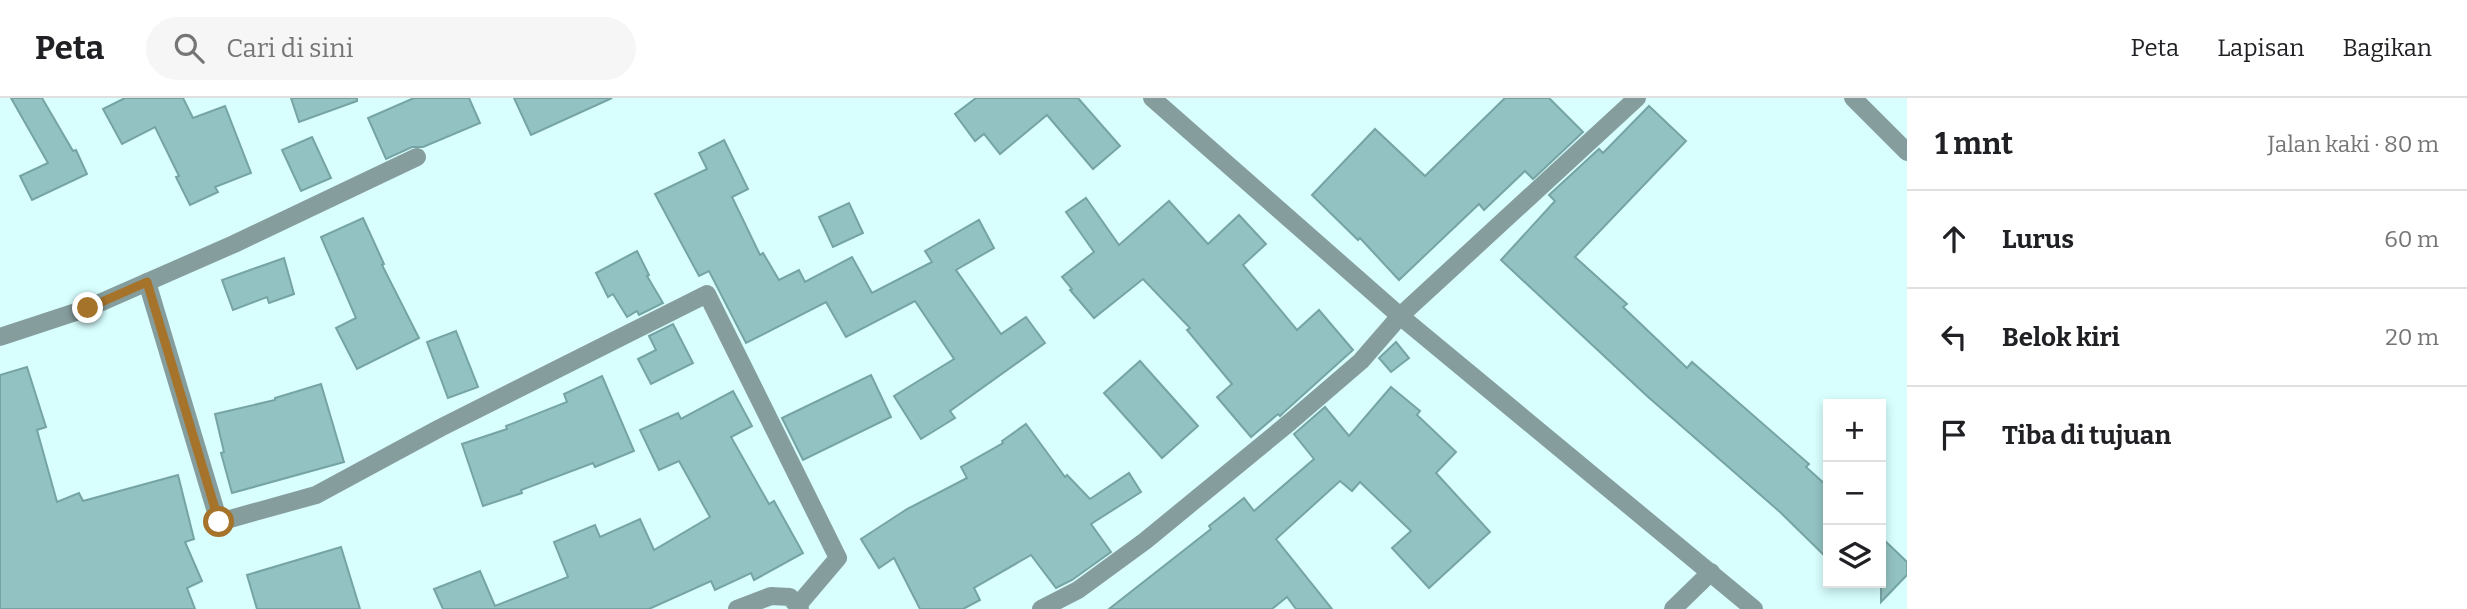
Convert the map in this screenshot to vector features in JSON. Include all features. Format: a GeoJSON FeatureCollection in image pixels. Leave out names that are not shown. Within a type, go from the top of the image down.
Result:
{"type":"FeatureCollection","features":[{"type":"Feature","properties":{"kind":"street"},"geometry":{"type":"LineString","coordinates":[[1152,98],[1399,317],[1754,609]]}},
{"type":"Feature","properties":{"kind":"street"},"geometry":{"type":"LineString","coordinates":[[1041,609],[1079,590],[1166,524],[1361,361],[1399,317],[1637,98]]}},
{"type":"Feature","properties":{"kind":"street"},"geometry":{"type":"LineString","coordinates":[[1853,98],[1907,152]]}},
{"type":"Feature","properties":{"kind":"street"},"geometry":{"type":"LineString","coordinates":[[0,337],[88,308],[234,244],[417,157]]}},
{"type":"Feature","properties":{"kind":"street"},"geometry":{"type":"LineString","coordinates":[[147,282],[219,522],[316,495],[440,428],[707,294],[838,558],[799,607],[790,597],[771,596],[737,609]]}},
{"type":"Feature","properties":{"kind":"street"},"geometry":{"type":"LineString","coordinates":[[1674,609],[1710,572]]}},
{"type":"Feature","properties":{"kind":"building"},"geometry":{"type":"Polygon","coordinates":[[[11,98],[42,98],[73,151],[76,150],[87,174],[32,200],[20,176],[48,163],[11,98]]]}},
{"type":"Feature","properties":{"kind":"building"},"geometry":{"type":"Polygon","coordinates":[[[125,98],[183,98],[193,118],[225,106],[251,173],[215,187],[218,192],[190,205],[155,127],[122,144],[103,109],[125,98]]]}},
{"type":"Feature","properties":{"kind":"building"},"geometry":{"type":"Polygon","coordinates":[[[291,98],[357,98],[357,101],[299,122],[291,98]]]}},
{"type":"Feature","properties":{"kind":"building"},"geometry":{"type":"Polygon","coordinates":[[[414,98],[469,98],[480,123],[386,159],[368,118],[414,98]]]}},
{"type":"Feature","properties":{"kind":"building"},"geometry":{"type":"Polygon","coordinates":[[[514,98],[612,98],[531,135],[514,98]]]}},
{"type":"Feature","properties":{"kind":"building"},"geometry":{"type":"Polygon","coordinates":[[[976,98],[1078,98],[1120,146],[1093,169],[1047,115],[1000,154],[984,134],[975,141],[955,114],[976,98]]]}},
{"type":"Feature","properties":{"kind":"building"},"geometry":{"type":"Polygon","coordinates":[[[1505,98],[1549,98],[1583,132],[1533,179],[1525,171],[1484,210],[1479,204],[1399,280],[1360,238],[1358,240],[1312,195],[1375,129],[1425,176],[1505,98]]]}},
{"type":"Feature","properties":{"kind":"building"},"geometry":{"type":"Polygon","coordinates":[[[1649,106],[1686,141],[1575,257],[1627,304],[1623,307],[1687,368],[1692,362],[1809,464],[1806,467],[1823,482],[1823,554],[1501,260],[1555,201],[1549,195],[1599,149],[1603,153],[1649,106]]]}},
{"type":"Feature","properties":{"kind":"building"},"geometry":{"type":"Polygon","coordinates":[[[312,137],[331,178],[301,191],[282,150],[312,137]]]}},
{"type":"Feature","properties":{"kind":"building"},"geometry":{"type":"Polygon","coordinates":[[[724,140],[748,189],[732,197],[760,255],[763,253],[779,280],[799,270],[805,282],[852,257],[872,293],[932,262],[925,251],[979,220],[994,248],[956,270],[1001,334],[1026,317],[1045,343],[950,411],[955,418],[921,439],[894,396],[954,359],[915,301],[846,337],[826,302],[746,343],[709,271],[699,276],[655,194],[707,169],[699,153],[724,140]]]}},
{"type":"Feature","properties":{"kind":"building"},"geometry":{"type":"Polygon","coordinates":[[[1086,198],[1119,245],[1169,201],[1208,244],[1239,215],[1266,244],[1243,265],[1297,330],[1319,310],[1353,350],[1280,416],[1278,414],[1251,437],[1217,397],[1232,384],[1187,330],[1190,328],[1143,279],[1094,318],[1070,290],[1072,289],[1062,277],[1094,252],[1066,212],[1086,198]]]}},
{"type":"Feature","properties":{"kind":"building"},"geometry":{"type":"Polygon","coordinates":[[[849,203],[863,233],[833,247],[819,217],[849,203]]]}},
{"type":"Feature","properties":{"kind":"building"},"geometry":{"type":"Polygon","coordinates":[[[363,218],[384,264],[382,265],[419,338],[357,369],[336,328],[356,318],[321,237],[363,218]]]}},
{"type":"Feature","properties":{"kind":"building"},"geometry":{"type":"Polygon","coordinates":[[[637,251],[649,275],[647,276],[663,303],[639,315],[637,311],[627,317],[613,294],[608,297],[596,273],[637,251]]]}},
{"type":"Feature","properties":{"kind":"building"},"geometry":{"type":"Polygon","coordinates":[[[284,258],[294,294],[269,303],[267,297],[233,310],[222,280],[284,258]]]}},
{"type":"Feature","properties":{"kind":"building"},"geometry":{"type":"Polygon","coordinates":[[[673,324],[693,363],[651,384],[638,359],[656,350],[649,336],[673,324]]]}},
{"type":"Feature","properties":{"kind":"building"},"geometry":{"type":"Polygon","coordinates":[[[456,331],[478,387],[448,398],[427,342],[456,331]]]}},
{"type":"Feature","properties":{"kind":"building"},"geometry":{"type":"Polygon","coordinates":[[[1396,342],[1409,358],[1391,372],[1379,358],[1396,342]]]}},
{"type":"Feature","properties":{"kind":"building"},"geometry":{"type":"Polygon","coordinates":[[[1140,361],[1198,426],[1162,458],[1104,393],[1140,361]]]}},
{"type":"Feature","properties":{"kind":"building"},"geometry":{"type":"Polygon","coordinates":[[[27,367],[46,427],[37,430],[57,502],[79,493],[83,501],[178,475],[194,539],[185,542],[202,581],[187,588],[195,609],[0,609],[0,375],[27,367]]]}},
{"type":"Feature","properties":{"kind":"building"},"geometry":{"type":"Polygon","coordinates":[[[871,375],[891,417],[803,460],[782,418],[871,375]]]}},
{"type":"Feature","properties":{"kind":"building"},"geometry":{"type":"Polygon","coordinates":[[[602,376],[634,451],[595,467],[593,463],[483,506],[462,444],[507,429],[506,426],[567,402],[564,394],[602,376]]]}},
{"type":"Feature","properties":{"kind":"building"},"geometry":{"type":"Polygon","coordinates":[[[321,384],[344,462],[232,493],[221,453],[224,452],[215,414],[275,400],[321,384]]]}},
{"type":"Feature","properties":{"kind":"building"},"geometry":{"type":"Polygon","coordinates":[[[1391,387],[1420,411],[1417,415],[1456,452],[1436,473],[1490,532],[1429,588],[1392,548],[1411,531],[1360,482],[1352,491],[1340,481],[1276,539],[1332,609],[1296,609],[1287,597],[1272,609],[1109,609],[1211,529],[1209,526],[1244,498],[1254,511],[1314,459],[1294,434],[1325,407],[1349,436],[1391,387]]]}},
{"type":"Feature","properties":{"kind":"building"},"geometry":{"type":"Polygon","coordinates":[[[733,391],[752,426],[731,437],[769,504],[774,501],[803,553],[754,580],[751,573],[715,590],[711,581],[649,609],[443,609],[434,589],[480,571],[495,606],[568,577],[554,542],[595,525],[600,537],[640,519],[654,550],[710,517],[679,461],[659,470],[640,430],[678,413],[681,419],[733,391]]]}},
{"type":"Feature","properties":{"kind":"building"},"geometry":{"type":"Polygon","coordinates":[[[1026,424],[1065,477],[1067,475],[1090,499],[1129,473],[1141,492],[1091,524],[1111,552],[1056,588],[1031,555],[974,588],[980,600],[963,609],[920,609],[894,558],[879,568],[861,539],[907,509],[967,478],[961,467],[1003,443],[1002,441],[1026,424]]]}},
{"type":"Feature","properties":{"kind":"building"},"geometry":{"type":"Polygon","coordinates":[[[1886,542],[1907,562],[1907,575],[1881,602],[1881,588],[1886,588],[1886,542]]]}},
{"type":"Feature","properties":{"kind":"building"},"geometry":{"type":"Polygon","coordinates":[[[341,547],[360,609],[257,609],[247,575],[341,547]]]}},
{"type":"Feature","properties":{"kind":"route"},"geometry":{"type":"LineString","coordinates":[[88,308],[147,282],[219,522]]}}]}
